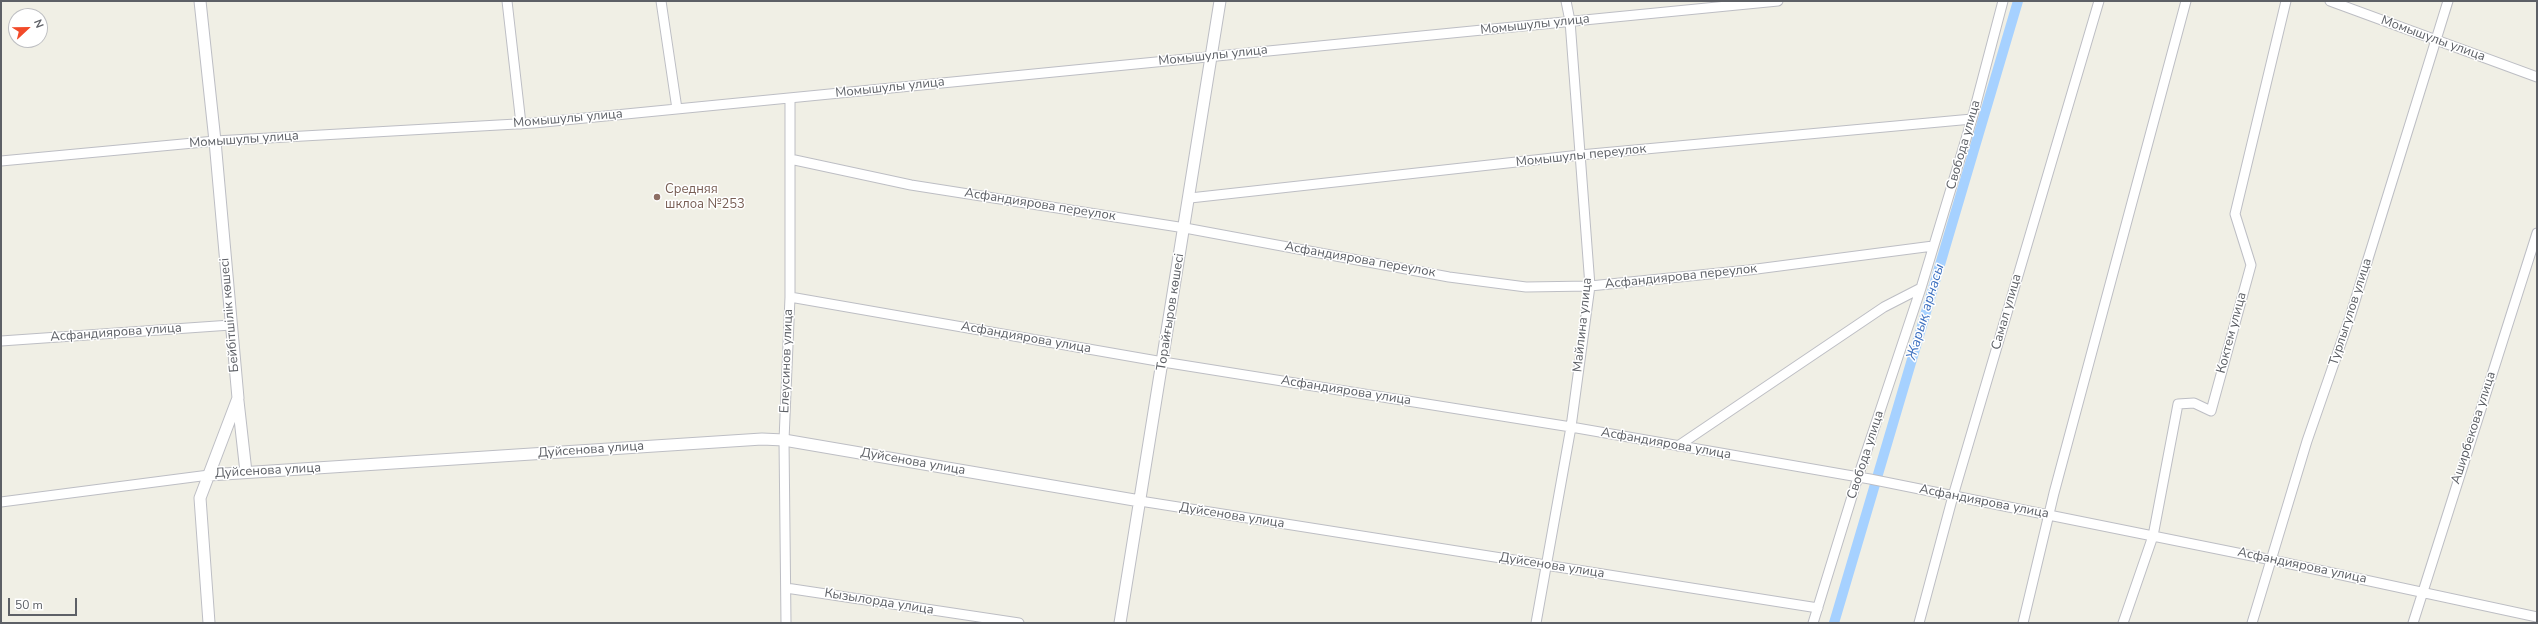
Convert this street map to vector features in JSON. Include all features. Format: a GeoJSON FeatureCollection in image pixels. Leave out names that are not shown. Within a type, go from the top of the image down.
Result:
{"type":"FeatureCollection","features":[{"type":"Feature","properties":{"kind":"street","name":"Бейбітшілік көшесі"},"geometry":{"type":"LineString","coordinates":[[200,1],[215,141],[238,398],[200,498],[209,623]]}},
{"type":"Feature","properties":{"kind":"street"},"geometry":{"type":"LineString","coordinates":[[507,1],[521,124]]}},
{"type":"Feature","properties":{"kind":"street"},"geometry":{"type":"LineString","coordinates":[[661,1],[677,109]]}},
{"type":"Feature","properties":{"kind":"street","name":"Торайғыров көшесі"},"geometry":{"type":"LineString","coordinates":[[1120,623],[1213,56],[1220,1]]}},
{"type":"Feature","properties":{"kind":"street","name":"Майлина улица"},"geometry":{"type":"LineString","coordinates":[[1536,623],[1571,427],[1590,286],[1570,21],[1566,1]]}},
{"type":"Feature","properties":{"kind":"street","name":"Момышулы улица"},"geometry":{"type":"LineString","coordinates":[[1,162],[215,141],[521,124],[1778,1]]}},
{"type":"Feature","properties":{"kind":"street","name":"Свобода улица"},"geometry":{"type":"LineString","coordinates":[[1813,623],[1858,478],[1934,246],[1972,119],[2003,1]]}},
{"type":"Feature","properties":{"kind":"street","name":"Самал улица"},"geometry":{"type":"LineString","coordinates":[[1919,623],[1953,496],[2099,1]]}},
{"type":"Feature","properties":{"kind":"street"},"geometry":{"type":"LineString","coordinates":[[2023,623],[2050,516],[2056,485],[2186,1]]}},
{"type":"Feature","properties":{"kind":"street","name":"Коктем улица"},"geometry":{"type":"LineString","coordinates":[[2124,623],[2154,536],[2178,404],[2194,403],[2211,411],[2251,265],[2235,214],[2286,1]]}},
{"type":"Feature","properties":{"kind":"street","name":"Момышулы улица"},"geometry":{"type":"LineString","coordinates":[[2330,1],[2537,78]]}},
{"type":"Feature","properties":{"kind":"street","name":"Турлыгулов улица"},"geometry":{"type":"LineString","coordinates":[[2252,623],[2308,441],[2350,317],[2448,1]]}},
{"type":"Feature","properties":{"kind":"street","name":"Елеусинов улица"},"geometry":{"type":"LineString","coordinates":[[786,623],[784,440],[790,297],[790,98]]}},
{"type":"Feature","properties":{"kind":"street","name":"Момышулы переулок"},"geometry":{"type":"LineString","coordinates":[[1190,198],[1580,155],[1972,119]]}},
{"type":"Feature","properties":{"kind":"street","name":"Асфандиярова переулок"},"geometry":{"type":"LineString","coordinates":[[790,159],[910,185],[1185,228],[1449,277],[1526,287],[1590,286],[1749,270],[1934,246]]}},
{"type":"Feature","properties":{"kind":"street","name":"Аширбекова улица"},"geometry":{"type":"LineString","coordinates":[[2413,623],[2537,233]]}},
{"type":"Feature","properties":{"kind":"street"},"geometry":{"type":"LineString","coordinates":[[1678,446],[1884,307],[1921,288]]}},
{"type":"Feature","properties":{"kind":"street","name":"Асфандиярова улица"},"geometry":{"type":"LineString","coordinates":[[790,297],[1163,362],[1571,427],[1870,479],[2422,591],[2537,617]]}},
{"type":"Feature","properties":{"kind":"street","name":"Асфандиярова улица"},"geometry":{"type":"LineString","coordinates":[[1,341],[231,325]]}},
{"type":"Feature","properties":{"kind":"street"},"geometry":{"type":"LineString","coordinates":[[238,398],[246,472]]}},
{"type":"Feature","properties":{"kind":"street","name":"Дуйсенова улица"},"geometry":{"type":"LineString","coordinates":[[1,502],[209,475],[246,472],[762,439],[784,440],[1140,501],[1818,608]]}},
{"type":"Feature","properties":{"kind":"street","name":"Кызылорда улица"},"geometry":{"type":"LineString","coordinates":[[786,588],[1019,623]]}},
{"type":"Feature","properties":{"kind":"waterway","name":"Жарық арнасы"},"geometry":{"type":"LineString","coordinates":[[1834,623],[2018,1]]}},
{"type":"Feature","properties":{"kind":"place","name":"Средняя шклоа №253"},"geometry":{"type":"Point","coordinates":[657,197]}}]}
